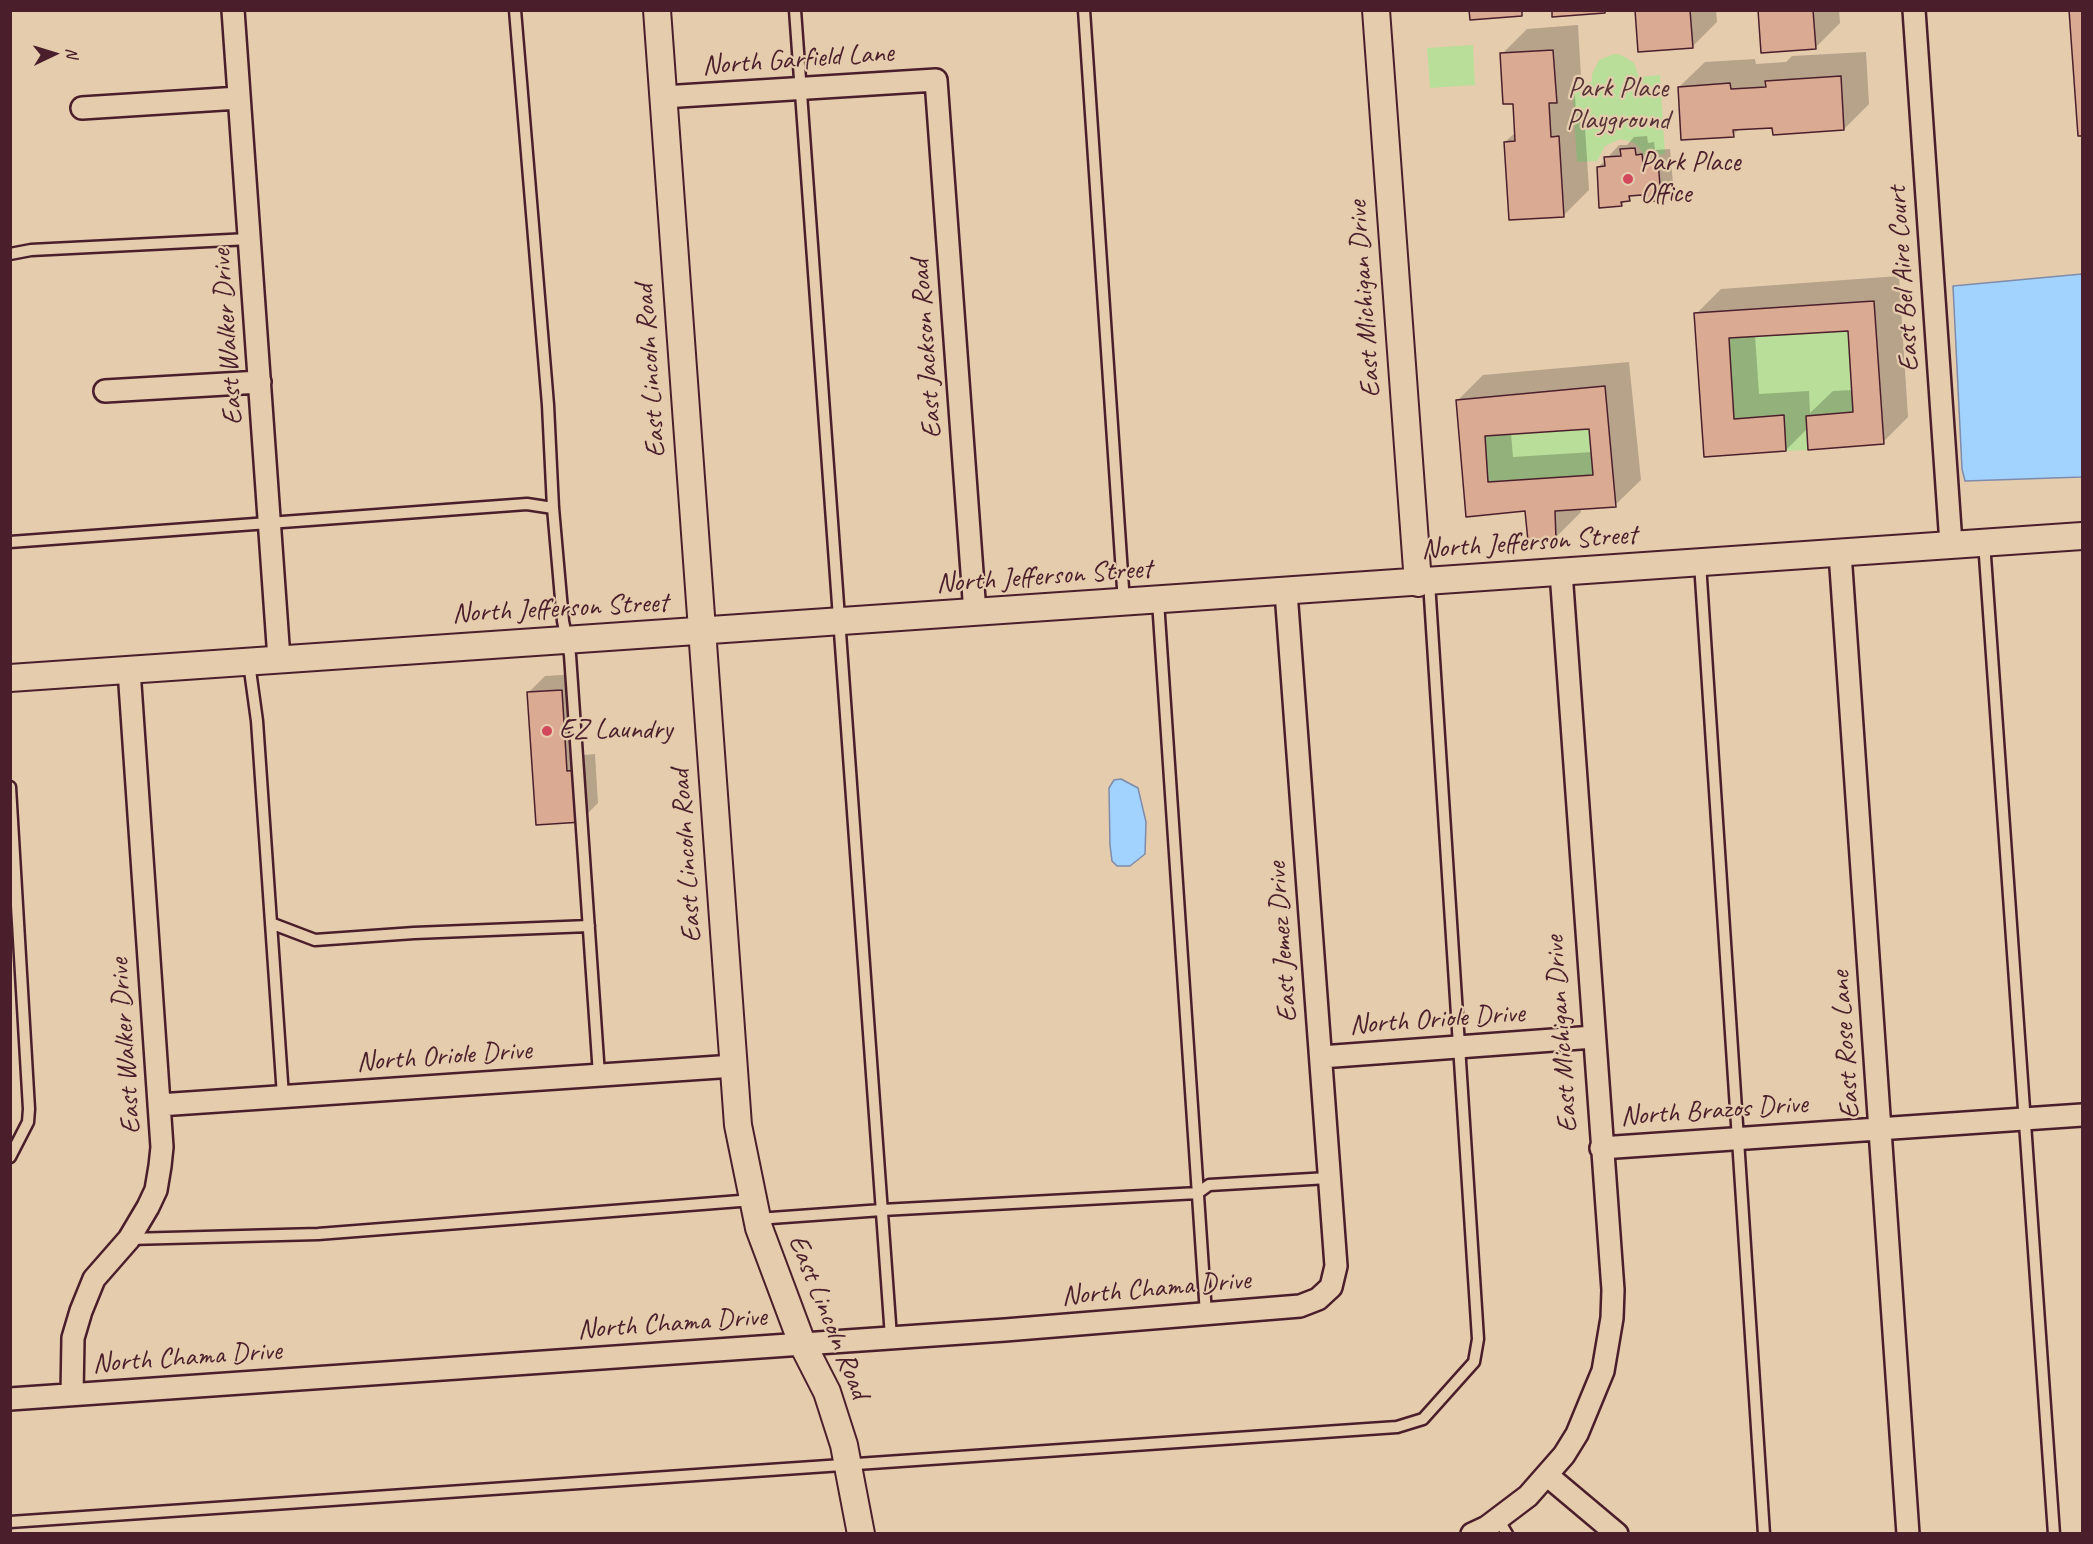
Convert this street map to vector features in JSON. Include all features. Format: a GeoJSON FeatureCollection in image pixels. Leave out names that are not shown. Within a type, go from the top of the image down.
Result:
{"type":"FeatureCollection","features":[{"type":"Feature","properties":{"kind":"street","name":"East Walker Drive"},"geometry":{"type":"LineString","coordinates":[[233,10],[279,659]]}},
{"type":"Feature","properties":{"kind":"street","name":"East Lincoln Road"},"geometry":{"type":"LineString","coordinates":[[657,10],[738,1125],[755,1210],[773,1271],[802,1343],[827,1392],[848,1464],[861,1533]]}},
{"type":"Feature","properties":{"kind":"street","name":"East Michigan Drive"},"geometry":{"type":"LineString","coordinates":[[1376,10],[1424,583]]}},
{"type":"Feature","properties":{"kind":"street","name":"East Bel Aire Court"},"geometry":{"type":"LineString","coordinates":[[1914,10],[1951,544]]}},
{"type":"Feature","properties":{"kind":"street","name":"North Garfield Lane"},"geometry":{"type":"LineString","coordinates":[[663,97],[936,80]]}},
{"type":"Feature","properties":{"kind":"street","name":"East Jackson Road"},"geometry":{"type":"LineString","coordinates":[[936,80],[975,613]]}},
{"type":"Feature","properties":{"kind":"street"},"geometry":{"type":"LineString","coordinates":[[82,108],[239,98]]}},
{"type":"Feature","properties":{"kind":"street"},"geometry":{"type":"LineString","coordinates":[[105,391],[260,381]]}},
{"type":"Feature","properties":{"kind":"street","name":"North Jefferson Street"},"geometry":{"type":"LineString","coordinates":[[10,678],[702,633],[2082,536]]}},
{"type":"Feature","properties":{"kind":"street","name":"East Rose Lane"},"geometry":{"type":"LineString","coordinates":[[1840,553],[1908,1533]]}},
{"type":"Feature","properties":{"kind":"street","name":"East Michigan Drive"},"geometry":{"type":"LineString","coordinates":[[1548,1476],[1572,1441],[1590,1405],[1603,1371],[1609,1342],[1613,1290],[1561,572]]}},
{"type":"Feature","properties":{"kind":"street","name":"East Jemez Drive"},"geometry":{"type":"LineString","coordinates":[[1286,592],[1336,1266],[1331,1287]]}},
{"type":"Feature","properties":{"kind":"street","name":"East Walker Drive"},"geometry":{"type":"LineString","coordinates":[[72,1395],[73,1338],[81,1311],[94,1279],[129,1239],[156,1190],[162,1147],[129,670]]}},
{"type":"Feature","properties":{"kind":"street","name":"North Oriole Drive"},"geometry":{"type":"LineString","coordinates":[[1321,1057],[1594,1037]]}},
{"type":"Feature","properties":{"kind":"street","name":"North Oriole Drive"},"geometry":{"type":"LineString","coordinates":[[159,1105],[734,1066]]}},
{"type":"Feature","properties":{"kind":"street","name":"North Brazos Drive"},"geometry":{"type":"LineString","coordinates":[[1601,1148],[2082,1115]]}},
{"type":"Feature","properties":{"kind":"street","name":"North Chama Drive"},"geometry":{"type":"LineString","coordinates":[[10,1399],[1206,1314],[1300,1306],[1318,1299],[1331,1287]]}},
{"type":"Feature","properties":{"kind":"street"},"geometry":{"type":"LineString","coordinates":[[1472,1533],[1502,1526],[1548,1476],[1617,1533]]}},
{"type":"Feature","properties":{"kind":"lane"},"geometry":{"type":"LineString","coordinates":[[515,10],[548,405],[553,508],[563,621],[569,640],[599,1075]]}},
{"type":"Feature","properties":{"kind":"lane"},"geometry":{"type":"LineString","coordinates":[[795,10],[891,1337]]}},
{"type":"Feature","properties":{"kind":"lane"},"geometry":{"type":"LineString","coordinates":[[1084,10],[1124,603]]}},
{"type":"Feature","properties":{"kind":"lane"},"geometry":{"type":"LineString","coordinates":[[10,254],[31,250],[249,239]]}},
{"type":"Feature","properties":{"kind":"lane"},"geometry":{"type":"LineString","coordinates":[[10,542],[527,504],[553,508]]}},
{"type":"Feature","properties":{"kind":"lane"},"geometry":{"type":"LineString","coordinates":[[1984,542],[2054,1533]]}},
{"type":"Feature","properties":{"kind":"lane"},"geometry":{"type":"LineString","coordinates":[[1700,563],[1764,1533]]}},
{"type":"Feature","properties":{"kind":"lane"},"geometry":{"type":"LineString","coordinates":[[10,1522],[1397,1428],[1423,1419],[1474,1362],[1478,1352],[1424,583]]}},
{"type":"Feature","properties":{"kind":"lane"},"geometry":{"type":"LineString","coordinates":[[1158,601],[1206,1314]]}},
{"type":"Feature","properties":{"kind":"lane"},"geometry":{"type":"LineString","coordinates":[[248,662],[257,721],[262,811],[273,924],[283,1096]]}},
{"type":"Feature","properties":{"kind":"lane"},"geometry":{"type":"LineString","coordinates":[[10,787],[28,1109],[28,1122],[10,1156]]}},
{"type":"Feature","properties":{"kind":"lane"},"geometry":{"type":"LineString","coordinates":[[273,924],[315,940],[414,933],[589,926]]}},
{"type":"Feature","properties":{"kind":"lane"},"geometry":{"type":"LineString","coordinates":[[129,1239],[318,1234],[755,1210],[882,1210],[1198,1193],[1209,1185],[1328,1178]]}},
{"type":"Feature","properties":{"kind":"green space"},"geometry":{"type":"Polygon","coordinates":[[[1473,45],[1475,85],[1430,88],[1427,48],[1473,45]]]}},
{"type":"Feature","properties":{"kind":"green space","name":"Park Place Playground"},"geometry":{"type":"Polygon","coordinates":[[[1614,54],[1621,55],[1634,63],[1639,77],[1660,75],[1665,154],[1646,156],[1635,143],[1620,139],[1605,146],[1597,161],[1577,162],[1572,84],[1592,82],[1592,74],[1599,60],[1614,54]]]}},
{"type":"Feature","properties":{"kind":"green space"},"geometry":{"type":"Polygon","coordinates":[[[1848,331],[1853,412],[1806,416],[1808,450],[1786,451],[1784,415],[1734,419],[1729,338],[1848,331]]]}},
{"type":"Feature","properties":{"kind":"green space"},"geometry":{"type":"Polygon","coordinates":[[[1589,429],[1593,475],[1488,482],[1485,436],[1589,429]]]}},
{"type":"Feature","properties":{"kind":"water"},"geometry":{"type":"Polygon","coordinates":[[[2082,274],[2082,477],[1965,481],[1962,469],[1953,286],[2082,274]]]}},
{"type":"Feature","properties":{"kind":"water"},"geometry":{"type":"Polygon","coordinates":[[[1121,779],[1138,788],[1146,822],[1145,854],[1130,866],[1117,866],[1112,861],[1110,845],[1109,788],[1114,780],[1121,779]]]}},
{"type":"Feature","properties":{"kind":"building"},"geometry":{"type":"Polygon","coordinates":[[[1469,10],[1528,10],[1522,11],[1522,16],[1470,20],[1469,10]]]}},
{"type":"Feature","properties":{"kind":"building"},"geometry":{"type":"Polygon","coordinates":[[[1552,10],[1605,10],[1605,13],[1552,17],[1552,10]]]}},
{"type":"Feature","properties":{"kind":"building"},"geometry":{"type":"Polygon","coordinates":[[[1635,10],[1690,10],[1693,48],[1638,52],[1635,10]]]}},
{"type":"Feature","properties":{"kind":"building"},"geometry":{"type":"Polygon","coordinates":[[[1758,10],[1813,10],[1816,49],[1761,53],[1758,10]]]}},
{"type":"Feature","properties":{"kind":"building"},"geometry":{"type":"Polygon","coordinates":[[[2069,10],[2082,10],[2082,136],[2078,136],[2069,10]]]}},
{"type":"Feature","properties":{"kind":"building"},"geometry":{"type":"Polygon","coordinates":[[[1553,50],[1557,103],[1549,103],[1551,137],[1559,136],[1564,217],[1509,220],[1504,142],[1515,141],[1513,104],[1503,104],[1500,53],[1553,50]]]}},
{"type":"Feature","properties":{"kind":"building"},"geometry":{"type":"Polygon","coordinates":[[[1841,76],[1844,130],[1773,135],[1772,128],[1733,130],[1734,137],[1681,140],[1678,87],[1730,83],[1731,89],[1766,87],[1765,81],[1841,76]]]}},
{"type":"Feature","properties":{"kind":"building","name":"Park Place Office"},"geometry":{"type":"Polygon","coordinates":[[[1635,148],[1636,155],[1642,154],[1643,162],[1658,161],[1661,197],[1656,198],[1656,201],[1643,202],[1642,195],[1629,196],[1630,201],[1621,202],[1622,206],[1599,208],[1597,167],[1605,166],[1604,157],[1621,156],[1620,149],[1635,148]]]}},
{"type":"Feature","properties":{"kind":"building"},"geometry":{"type":"Polygon","coordinates":[[[1874,301],[1884,444],[1808,450],[1806,416],[1853,412],[1848,331],[1729,338],[1734,419],[1784,415],[1786,451],[1704,457],[1694,313],[1874,301]]]}},
{"type":"Feature","properties":{"kind":"building"},"geometry":{"type":"Polygon","coordinates":[[[1605,386],[1616,507],[1555,511],[1556,539],[1528,541],[1525,511],[1466,517],[1456,400],[1605,386]],[[1589,429],[1485,436],[1488,482],[1593,475],[1589,429]]]}},
{"type":"Feature","properties":{"kind":"building","name":"EZ Laundry"},"geometry":{"type":"Polygon","coordinates":[[[562,690],[567,771],[578,770],[582,822],[536,825],[527,692],[562,690]]]}},
{"type":"Feature","properties":{"kind":"place","name":"Park Place Office"},"geometry":{"type":"Point","coordinates":[1628,179]}},
{"type":"Feature","properties":{"kind":"place","name":"EZ Laundry"},"geometry":{"type":"Point","coordinates":[547,731]}}]}
